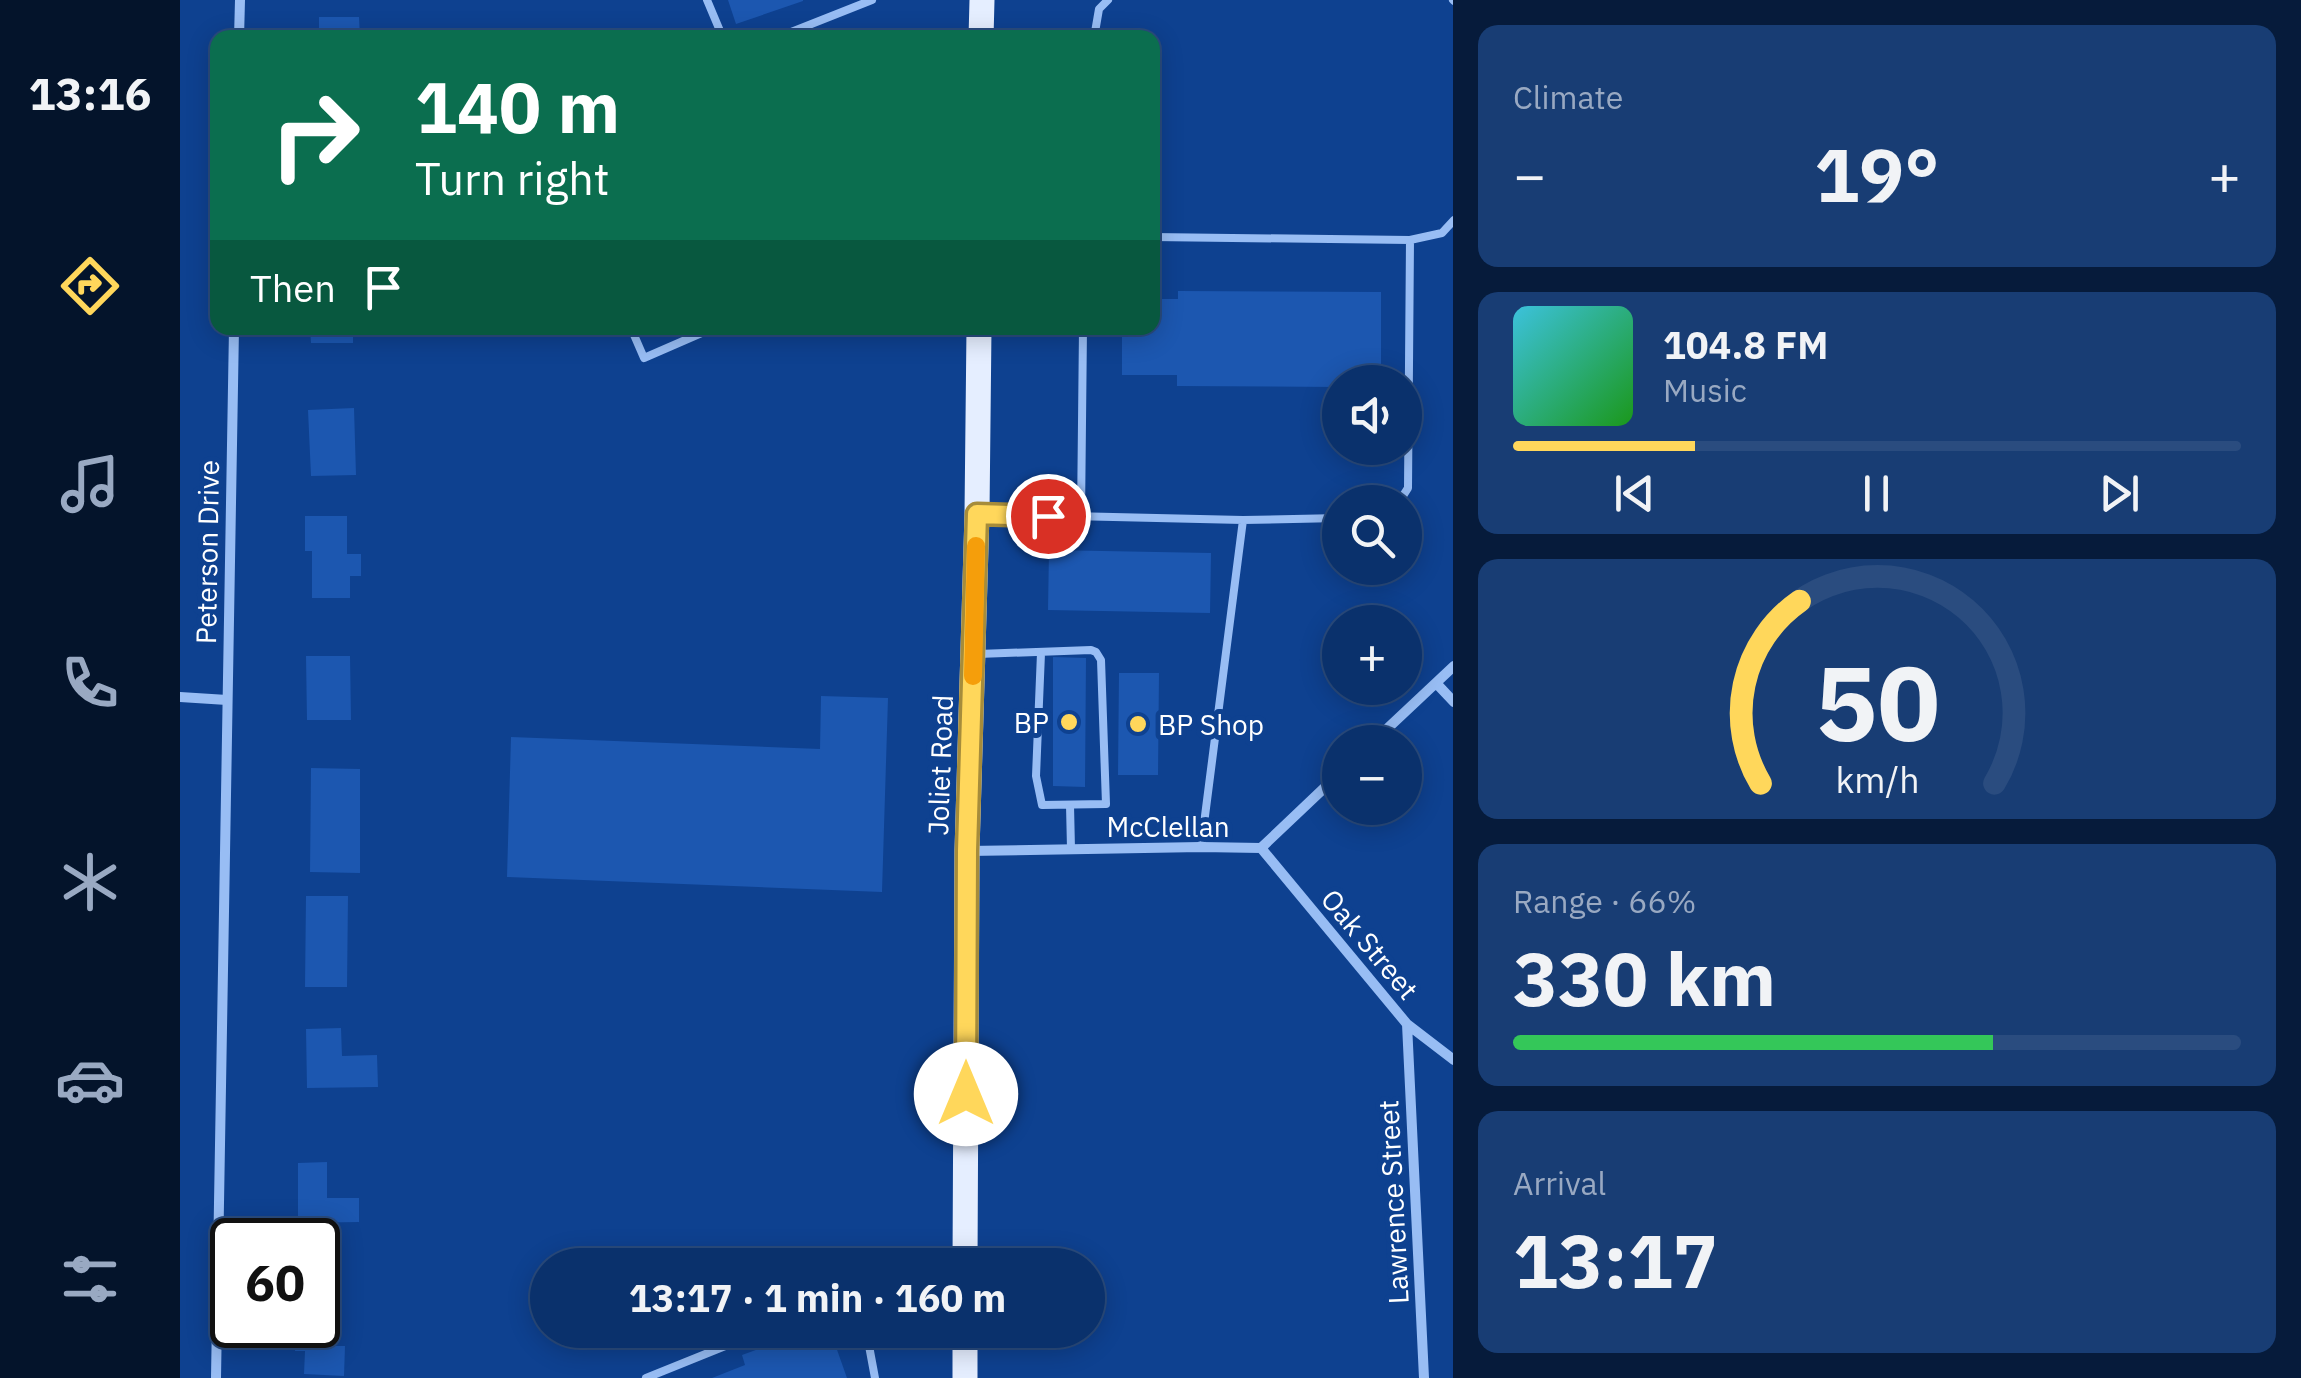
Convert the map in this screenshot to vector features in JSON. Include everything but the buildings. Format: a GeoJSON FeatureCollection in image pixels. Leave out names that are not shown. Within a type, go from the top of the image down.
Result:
{"type":"FeatureCollection","features":[{"type":"Feature","properties":{"kind":"main road"},"geometry":{"type":"LineString","coordinates":[[981,30],[982,0]]}},
{"type":"Feature","properties":{"kind":"main road","name":"Joliet Road"},"geometry":{"type":"LineString","coordinates":[[964,1248],[967,851],[979,335]]}},
{"type":"Feature","properties":{"kind":"main road"},"geometry":{"type":"LineString","coordinates":[[964,1348],[964,1378]]}},
{"type":"Feature","properties":{"kind":"street"},"geometry":{"type":"LineString","coordinates":[[239,30],[240,0]]}},
{"type":"Feature","properties":{"kind":"street","name":"Peterson Drive"},"geometry":{"type":"LineString","coordinates":[[216,1378],[234,335]]}},
{"type":"Feature","properties":{"kind":"street"},"geometry":{"type":"LineString","coordinates":[[1391,725],[1453,667]]}},
{"type":"Feature","properties":{"kind":"street"},"geometry":{"type":"LineString","coordinates":[[1436,683],[1453,701]]}},
{"type":"Feature","properties":{"kind":"street"},"geometry":{"type":"LineString","coordinates":[[180,698],[227,700]]}},
{"type":"Feature","properties":{"kind":"street","name":"McClellan"},"geometry":{"type":"LineString","coordinates":[[967,851],[1261,848],[1322,791]]}},
{"type":"Feature","properties":{"kind":"street","name":"Oak Street"},"geometry":{"type":"LineString","coordinates":[[1261,848],[1407,1024],[1453,1059]]}},
{"type":"Feature","properties":{"kind":"street","name":"Lawrence Street"},"geometry":{"type":"LineString","coordinates":[[1407,1024],[1424,1378]]}},
{"type":"Feature","properties":{"kind":"lane"},"geometry":{"type":"LineString","coordinates":[[707,0],[719,30]]}},
{"type":"Feature","properties":{"kind":"lane"},"geometry":{"type":"LineString","coordinates":[[796,30],[872,0]]}},
{"type":"Feature","properties":{"kind":"lane"},"geometry":{"type":"LineString","coordinates":[[1095,30],[1099,8],[1108,0]]}},
{"type":"Feature","properties":{"kind":"lane"},"geometry":{"type":"LineString","coordinates":[[1160,237],[1410,240],[1442,233],[1453,221]]}},
{"type":"Feature","properties":{"kind":"lane"},"geometry":{"type":"LineString","coordinates":[[1408,485],[1410,240]]}},
{"type":"Feature","properties":{"kind":"lane"},"geometry":{"type":"LineString","coordinates":[[634,335],[644,358],[697,335]]}},
{"type":"Feature","properties":{"kind":"lane"},"geometry":{"type":"LineString","coordinates":[[1081,516],[1084,335]]}},
{"type":"Feature","properties":{"kind":"lane"},"geometry":{"type":"LineString","coordinates":[[977,514],[1322,518]]}},
{"type":"Feature","properties":{"kind":"lane"},"geometry":{"type":"LineString","coordinates":[[1201,847],[1243,520]]}},
{"type":"Feature","properties":{"kind":"lane"},"geometry":{"type":"LineString","coordinates":[[973,654],[1096,652],[1102,660],[1106,804],[1042,805],[1036,776],[1041,653]]}},
{"type":"Feature","properties":{"kind":"lane"},"geometry":{"type":"LineString","coordinates":[[1070,804],[1070,849]]}},
{"type":"Feature","properties":{"kind":"lane"},"geometry":{"type":"LineString","coordinates":[[646,1378],[720,1348]]}},
{"type":"Feature","properties":{"kind":"lane"},"geometry":{"type":"LineString","coordinates":[[868,1348],[875,1378]]}},
{"type":"Feature","properties":{"kind":"slow traffic"},"geometry":{"type":"LineString","coordinates":[[973,676],[976,546]]}},
{"type":"Feature","properties":{"kind":"place","name":"BP"},"geometry":{"type":"Point","coordinates":[1069,722]}},
{"type":"Feature","properties":{"kind":"place","name":"BP Shop"},"geometry":{"type":"Point","coordinates":[1138,724]}},
{"type":"Feature","properties":{"kind":"route"},"geometry":{"type":"LineString","coordinates":[[966,1094],[967,851],[977,514],[1048,516]]}}]}
